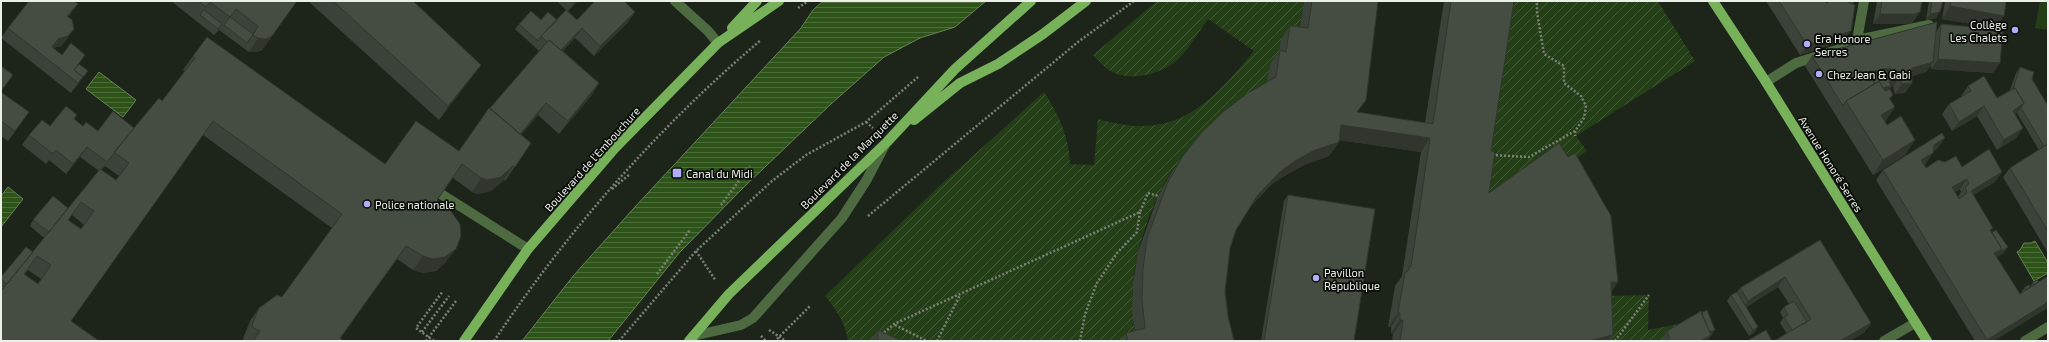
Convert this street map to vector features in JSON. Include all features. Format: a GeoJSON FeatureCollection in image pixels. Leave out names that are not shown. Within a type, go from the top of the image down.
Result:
{"type":"FeatureCollection","features":[{"type":"Feature","properties":{"kind":"main road"},"geometry":{"type":"LineString","coordinates":[[718,43],[757,1]]}},
{"type":"Feature","properties":{"kind":"main road","name":"Boulevard de l'Embouchure"},"geometry":{"type":"LineString","coordinates":[[464,341],[528,250],[614,148],[718,43],[779,1]]}},
{"type":"Feature","properties":{"kind":"main road","name":"Boulevard de la Marquette"},"geometry":{"type":"LineString","coordinates":[[694,339],[729,294],[887,142],[955,69],[1031,1]]}},
{"type":"Feature","properties":{"kind":"main road"},"geometry":{"type":"LineString","coordinates":[[887,142],[960,83],[998,64],[1043,34],[1086,1]]}},
{"type":"Feature","properties":{"kind":"main road","name":"Avenue Honoré Serres"},"geometry":{"type":"LineString","coordinates":[[1713,1],[1766,82],[1926,341]]}},
{"type":"Feature","properties":{"kind":"street"},"geometry":{"type":"LineString","coordinates":[[675,1],[708,31],[718,43]]}},
{"type":"Feature","properties":{"kind":"street"},"geometry":{"type":"LineString","coordinates":[[1857,40],[1864,1]]}},
{"type":"Feature","properties":{"kind":"street"},"geometry":{"type":"LineString","coordinates":[[1766,82],[1796,63],[1849,46],[1857,40],[1929,25]]}},
{"type":"Feature","properties":{"kind":"street"},"geometry":{"type":"LineString","coordinates":[[694,339],[741,325],[753,318],[842,218],[866,181],[887,142]]}},
{"type":"Feature","properties":{"kind":"street"},"geometry":{"type":"LineString","coordinates":[[441,194],[528,250]]}},
{"type":"Feature","properties":{"kind":"street"},"geometry":{"type":"LineString","coordinates":[[1884,341],[1915,323]]}},
{"type":"Feature","properties":{"kind":"street"},"geometry":{"type":"LineString","coordinates":[[2025,341],[2048,327]]}},
{"type":"Feature","properties":{"kind":"path"},"geometry":{"type":"LineString","coordinates":[[793,12],[808,1]]}},
{"type":"Feature","properties":{"kind":"path"},"geometry":{"type":"LineString","coordinates":[[865,219],[1073,46],[1134,1]]}},
{"type":"Feature","properties":{"kind":"path"},"geometry":{"type":"LineString","coordinates":[[1486,155],[1528,158],[1575,131],[1584,118],[1586,106],[1581,96],[1564,83],[1564,66],[1544,54],[1537,12],[1538,1]]}},
{"type":"Feature","properties":{"kind":"path"},"geometry":{"type":"LineString","coordinates":[[494,341],[525,294],[552,259],[618,180],[714,79],[763,38]]}},
{"type":"Feature","properties":{"kind":"path"},"geometry":{"type":"LineString","coordinates":[[620,341],[696,251],[772,181],[806,155],[866,122]]}},
{"type":"Feature","properties":{"kind":"path"},"geometry":{"type":"LineString","coordinates":[[1575,131],[1575,136]]}},
{"type":"Feature","properties":{"kind":"path"},"geometry":{"type":"LineString","coordinates":[[721,205],[750,166]]}},
{"type":"Feature","properties":{"kind":"path"},"geometry":{"type":"LineString","coordinates":[[589,209],[630,174]]}},
{"type":"Feature","properties":{"kind":"path"},"geometry":{"type":"LineString","coordinates":[[1080,341],[1085,314],[1097,283],[1117,253],[1138,232],[1140,212],[1148,192],[1158,196]]}},
{"type":"Feature","properties":{"kind":"path"},"geometry":{"type":"LineString","coordinates":[[878,337],[894,324],[1140,212]]}},
{"type":"Feature","properties":{"kind":"path"},"geometry":{"type":"LineString","coordinates":[[657,274],[690,230]]}},
{"type":"Feature","properties":{"kind":"path"},"geometry":{"type":"LineString","coordinates":[[696,251],[717,282]]}},
{"type":"Feature","properties":{"kind":"path"},"geometry":{"type":"LineString","coordinates":[[434,341],[416,328],[443,291]]}},
{"type":"Feature","properties":{"kind":"path"},"geometry":{"type":"LineString","coordinates":[[937,341],[961,294]]}},
{"type":"Feature","properties":{"kind":"path"},"geometry":{"type":"LineString","coordinates":[[1615,341],[1649,295]]}},
{"type":"Feature","properties":{"kind":"path"},"geometry":{"type":"LineString","coordinates":[[422,332],[449,296]]}},
{"type":"Feature","properties":{"kind":"path"},"geometry":{"type":"LineString","coordinates":[[426,341],[456,301]]}},
{"type":"Feature","properties":{"kind":"path"},"geometry":{"type":"LineString","coordinates":[[777,339],[810,306]]}},
{"type":"Feature","properties":{"kind":"path"},"geometry":{"type":"LineString","coordinates":[[894,324],[927,341]]}},
{"type":"Feature","properties":{"kind":"shaded area"},"geometry":{"type":"Polygon","coordinates":[[[823,1],[986,1],[955,27],[920,38],[884,57],[831,104],[744,187],[680,252],[608,341],[522,341],[574,275],[801,28],[813,10],[823,1]]]}},
{"type":"Feature","properties":{"kind":"shaded area"},"geometry":{"type":"Polygon","coordinates":[[[1157,1],[1304,1],[1298,41],[1276,65],[1270,64],[1266,91],[1193,146],[1170,174],[1161,191],[1145,229],[1135,266],[1133,283],[1133,320],[1136,341],[848,341],[845,328],[840,317],[825,296],[935,190],[1044,92],[1062,126],[1068,144],[1070,164],[1094,165],[1098,119],[1125,125],[1148,126],[1169,122],[1188,114],[1205,103],[1221,88],[1254,51],[1208,19],[1182,56],[1171,65],[1159,71],[1145,75],[1123,76],[1113,73],[1107,69],[1093,55],[1157,1]]]}},
{"type":"Feature","properties":{"kind":"shaded area"},"geometry":{"type":"Polygon","coordinates":[[[1506,1],[1658,1],[1695,61],[1576,136],[1587,151],[1565,166],[1479,206],[1506,1]]]}},
{"type":"Feature","properties":{"kind":"shaded area"},"geometry":{"type":"Polygon","coordinates":[[[2040,1],[2048,1],[2048,30],[2035,28],[2040,1]]]}},
{"type":"Feature","properties":{"kind":"shaded area"},"geometry":{"type":"Polygon","coordinates":[[[99,72],[136,100],[123,117],[86,89],[99,72]]]}},
{"type":"Feature","properties":{"kind":"shaded area"},"geometry":{"type":"Polygon","coordinates":[[[8,187],[23,199],[1,227],[1,196],[8,187]]]}},
{"type":"Feature","properties":{"kind":"shaded area"},"geometry":{"type":"Polygon","coordinates":[[[2035,241],[2048,263],[2048,273],[2034,281],[2017,252],[2024,243],[2031,243],[2035,241]]]}},
{"type":"Feature","properties":{"kind":"shaded area"},"geometry":{"type":"Polygon","coordinates":[[[1649,295],[1648,330],[1694,321],[1660,341],[1603,341],[1608,296],[1649,295]]]}},
{"type":"Feature","properties":{"kind":"building"},"geometry":{"type":"Polygon","coordinates":[[[29,1],[74,1],[78,4],[67,16],[72,20],[74,29],[68,36],[58,39],[52,47],[62,55],[71,43],[85,55],[74,70],[83,77],[78,83],[8,28],[29,1]]]}},
{"type":"Feature","properties":{"kind":"building"},"geometry":{"type":"Polygon","coordinates":[[[198,1],[297,1],[272,36],[266,39],[258,38],[253,35],[258,26],[236,9],[230,17],[210,2],[206,7],[198,1]]]}},
{"type":"Feature","properties":{"kind":"building"},"geometry":{"type":"Polygon","coordinates":[[[333,1],[413,1],[481,65],[448,106],[333,1]]]}},
{"type":"Feature","properties":{"kind":"building"},"geometry":{"type":"Polygon","coordinates":[[[595,1],[624,1],[635,12],[600,46],[582,28],[561,50],[549,40],[547,42],[541,36],[566,10],[577,20],[595,1]]]}},
{"type":"Feature","properties":{"kind":"building"},"geometry":{"type":"Polygon","coordinates":[[[1312,1],[1378,1],[1366,100],[1357,112],[1433,124],[1451,1],[1514,1],[1491,151],[1495,152],[1489,193],[1559,143],[1568,157],[1575,153],[1611,216],[1618,282],[1611,282],[1613,335],[1588,341],[1400,341],[1403,320],[1400,320],[1400,313],[1398,313],[1405,273],[1409,270],[1409,266],[1411,267],[1430,138],[1341,125],[1339,142],[1313,151],[1281,171],[1257,196],[1236,230],[1230,248],[1225,292],[1228,316],[1234,341],[1128,341],[1126,333],[1145,328],[1142,299],[1143,269],[1147,238],[1168,182],[1183,156],[1202,132],[1224,111],[1248,93],[1276,77],[1280,50],[1286,52],[1290,26],[1308,28],[1312,1]]]}},
{"type":"Feature","properties":{"kind":"building"},"geometry":{"type":"Polygon","coordinates":[[[1779,1],[1824,1],[1826,3],[1830,1],[1846,1],[1855,5],[1851,31],[1807,45],[1779,1]]]}},
{"type":"Feature","properties":{"kind":"building"},"geometry":{"type":"Polygon","coordinates":[[[1846,1],[1853,1],[1853,4],[1846,1]]]}},
{"type":"Feature","properties":{"kind":"building"},"geometry":{"type":"Polygon","coordinates":[[[1882,1],[1922,1],[1920,12],[1915,14],[1880,14],[1882,1]]]}},
{"type":"Feature","properties":{"kind":"building"},"geometry":{"type":"Polygon","coordinates":[[[1932,1],[1943,1],[1940,12],[1930,14],[1932,1]]]}},
{"type":"Feature","properties":{"kind":"building"},"geometry":{"type":"Polygon","coordinates":[[[1951,1],[2006,1],[2004,16],[1950,6],[1951,1]]]}},
{"type":"Feature","properties":{"kind":"building"},"geometry":{"type":"Polygon","coordinates":[[[204,10],[222,24],[218,29],[200,15],[204,10]]]}},
{"type":"Feature","properties":{"kind":"building"},"geometry":{"type":"Polygon","coordinates":[[[531,11],[541,20],[548,12],[557,20],[538,41],[519,24],[531,11]]]}},
{"type":"Feature","properties":{"kind":"building"},"geometry":{"type":"Polygon","coordinates":[[[230,17],[253,34],[247,43],[224,25],[230,17]]]}},
{"type":"Feature","properties":{"kind":"building"},"geometry":{"type":"Polygon","coordinates":[[[1937,22],[1933,62],[1912,68],[1912,83],[1902,84],[1900,77],[1893,78],[1890,68],[1868,72],[1875,84],[1846,101],[1843,106],[1812,56],[1937,22]]]}},
{"type":"Feature","properties":{"kind":"building"},"geometry":{"type":"Polygon","coordinates":[[[1941,24],[2003,32],[2000,63],[1938,59],[1941,24]]]}},
{"type":"Feature","properties":{"kind":"building","name":"Police nationale"},"geometry":{"type":"Polygon","coordinates":[[[207,37],[385,164],[416,121],[459,151],[489,108],[531,143],[515,167],[513,166],[501,177],[488,180],[481,178],[462,164],[437,200],[450,210],[460,224],[461,236],[456,249],[445,257],[433,259],[423,256],[406,246],[340,338],[344,341],[253,341],[260,331],[252,327],[259,308],[277,295],[282,297],[342,214],[213,121],[71,321],[99,341],[1,341],[1,291],[100,169],[116,180],[129,163],[114,152],[159,98],[162,101],[195,58],[193,56],[207,37]],[[81,202],[68,220],[81,229],[94,211],[81,202]],[[37,256],[24,274],[38,284],[51,265],[37,256]]]}},
{"type":"Feature","properties":{"kind":"building"},"geometry":{"type":"Polygon","coordinates":[[[549,40],[599,83],[568,121],[546,103],[520,134],[490,108],[549,40]]]}},
{"type":"Feature","properties":{"kind":"building"},"geometry":{"type":"Polygon","coordinates":[[[79,64],[88,71],[80,81],[83,77],[74,70],[79,64]]]}},
{"type":"Feature","properties":{"kind":"building"},"geometry":{"type":"Polygon","coordinates":[[[1,66],[13,75],[1,91],[1,66]]]}},
{"type":"Feature","properties":{"kind":"building"},"geometry":{"type":"Polygon","coordinates":[[[2020,67],[2034,72],[2032,79],[2048,106],[2048,144],[2044,146],[2021,108],[2024,103],[2015,88],[2013,89],[2020,67]]]}},
{"type":"Feature","properties":{"kind":"building"},"geometry":{"type":"Polygon","coordinates":[[[1887,73],[1891,86],[1883,88],[1879,81],[1875,84],[1870,75],[1887,73]]]}},
{"type":"Feature","properties":{"kind":"building"},"geometry":{"type":"Polygon","coordinates":[[[1984,76],[1997,98],[2015,88],[2024,103],[2013,111],[2023,128],[2004,140],[1984,106],[1959,122],[1949,104],[1971,91],[1968,86],[1984,76]]]}},
{"type":"Feature","properties":{"kind":"building"},"geometry":{"type":"Polygon","coordinates":[[[1879,81],[1885,91],[1890,89],[1893,95],[1889,98],[1895,107],[1881,115],[1887,125],[1901,116],[1915,140],[1883,160],[1846,101],[1879,81]]]}},
{"type":"Feature","properties":{"kind":"building"},"geometry":{"type":"Polygon","coordinates":[[[1,92],[29,112],[15,131],[1,121],[1,92]]]}},
{"type":"Feature","properties":{"kind":"building"},"geometry":{"type":"Polygon","coordinates":[[[66,106],[77,115],[74,119],[83,126],[86,122],[98,131],[113,111],[134,128],[107,162],[87,147],[73,164],[56,150],[53,154],[29,135],[42,120],[50,126],[66,106]]]}},
{"type":"Feature","properties":{"kind":"building"},"geometry":{"type":"Polygon","coordinates":[[[1942,133],[1945,138],[1934,145],[1933,153],[1921,160],[1926,168],[1938,160],[1945,162],[1956,156],[1962,167],[1989,149],[2002,172],[1971,191],[1993,228],[1990,230],[2002,249],[1994,253],[2020,294],[2048,276],[2048,302],[1987,340],[1883,170],[1942,133]],[[1967,179],[1952,187],[1959,199],[1967,193],[1965,187],[1969,184],[1967,179]]]}},
{"type":"Feature","properties":{"kind":"building"},"geometry":{"type":"Polygon","coordinates":[[[2048,144],[2048,231],[2010,168],[2048,144]]]}},
{"type":"Feature","properties":{"kind":"building","name":"Pavillon République"},"geometry":{"type":"Polygon","coordinates":[[[1288,195],[1375,209],[1354,341],[1264,341],[1288,195]]]}},
{"type":"Feature","properties":{"kind":"building"},"geometry":{"type":"Polygon","coordinates":[[[53,196],[68,208],[49,232],[33,220],[53,196]]]}},
{"type":"Feature","properties":{"kind":"building"},"geometry":{"type":"Polygon","coordinates":[[[1996,230],[2008,247],[1999,253],[2002,249],[1992,232],[1996,230]]]}},
{"type":"Feature","properties":{"kind":"building"},"geometry":{"type":"Polygon","coordinates":[[[1820,240],[1871,323],[1840,341],[1774,341],[1811,319],[1785,277],[1748,301],[1740,288],[1820,240]]]}},
{"type":"Feature","properties":{"kind":"building"},"geometry":{"type":"Polygon","coordinates":[[[26,247],[33,252],[7,284],[1,279],[1,277],[26,247]]]}},
{"type":"Feature","properties":{"kind":"building"},"geometry":{"type":"Polygon","coordinates":[[[2037,280],[2039,282],[2034,285],[2033,282],[2037,280]]]}},
{"type":"Feature","properties":{"kind":"building"},"geometry":{"type":"Polygon","coordinates":[[[2029,285],[2030,287],[2026,290],[2025,287],[2029,285]]]}},
{"type":"Feature","properties":{"kind":"building"},"geometry":{"type":"Polygon","coordinates":[[[1737,292],[1758,327],[1753,330],[1731,295],[1737,292]]]}},
{"type":"Feature","properties":{"kind":"building"},"geometry":{"type":"Polygon","coordinates":[[[1794,301],[1807,322],[1792,330],[1784,317],[1788,315],[1784,307],[1794,301]]]}},
{"type":"Feature","properties":{"kind":"building"},"geometry":{"type":"Polygon","coordinates":[[[1707,310],[1715,330],[1710,332],[1701,313],[1707,310]]]}},
{"type":"Feature","properties":{"kind":"building"},"geometry":{"type":"Polygon","coordinates":[[[1701,311],[1711,335],[1700,341],[1670,341],[1667,331],[1701,311]]]}},
{"type":"Feature","properties":{"kind":"building"},"geometry":{"type":"Polygon","coordinates":[[[878,330],[902,341],[878,341],[878,330]]]}},
{"type":"Feature","properties":{"kind":"building"},"geometry":{"type":"Polygon","coordinates":[[[1766,330],[1772,341],[1747,341],[1766,330]]]}},
{"type":"Feature","properties":{"kind":"place","name":"Collège Les Chalets"},"geometry":{"type":"Point","coordinates":[2015,30]}},
{"type":"Feature","properties":{"kind":"place","name":"Era Honore Serres"},"geometry":{"type":"Point","coordinates":[1807,44]}},
{"type":"Feature","properties":{"kind":"place","name":"Chez Jean & Gabi"},"geometry":{"type":"Point","coordinates":[1819,74]}},
{"type":"Feature","properties":{"kind":"place","name":"Canal du Midi"},"geometry":{"type":"Point","coordinates":[677,173]}},
{"type":"Feature","properties":{"kind":"place","name":"Police nationale"},"geometry":{"type":"Point","coordinates":[367,204]}},
{"type":"Feature","properties":{"kind":"place","name":"Pavillon République"},"geometry":{"type":"Point","coordinates":[1316,278]}}]}
